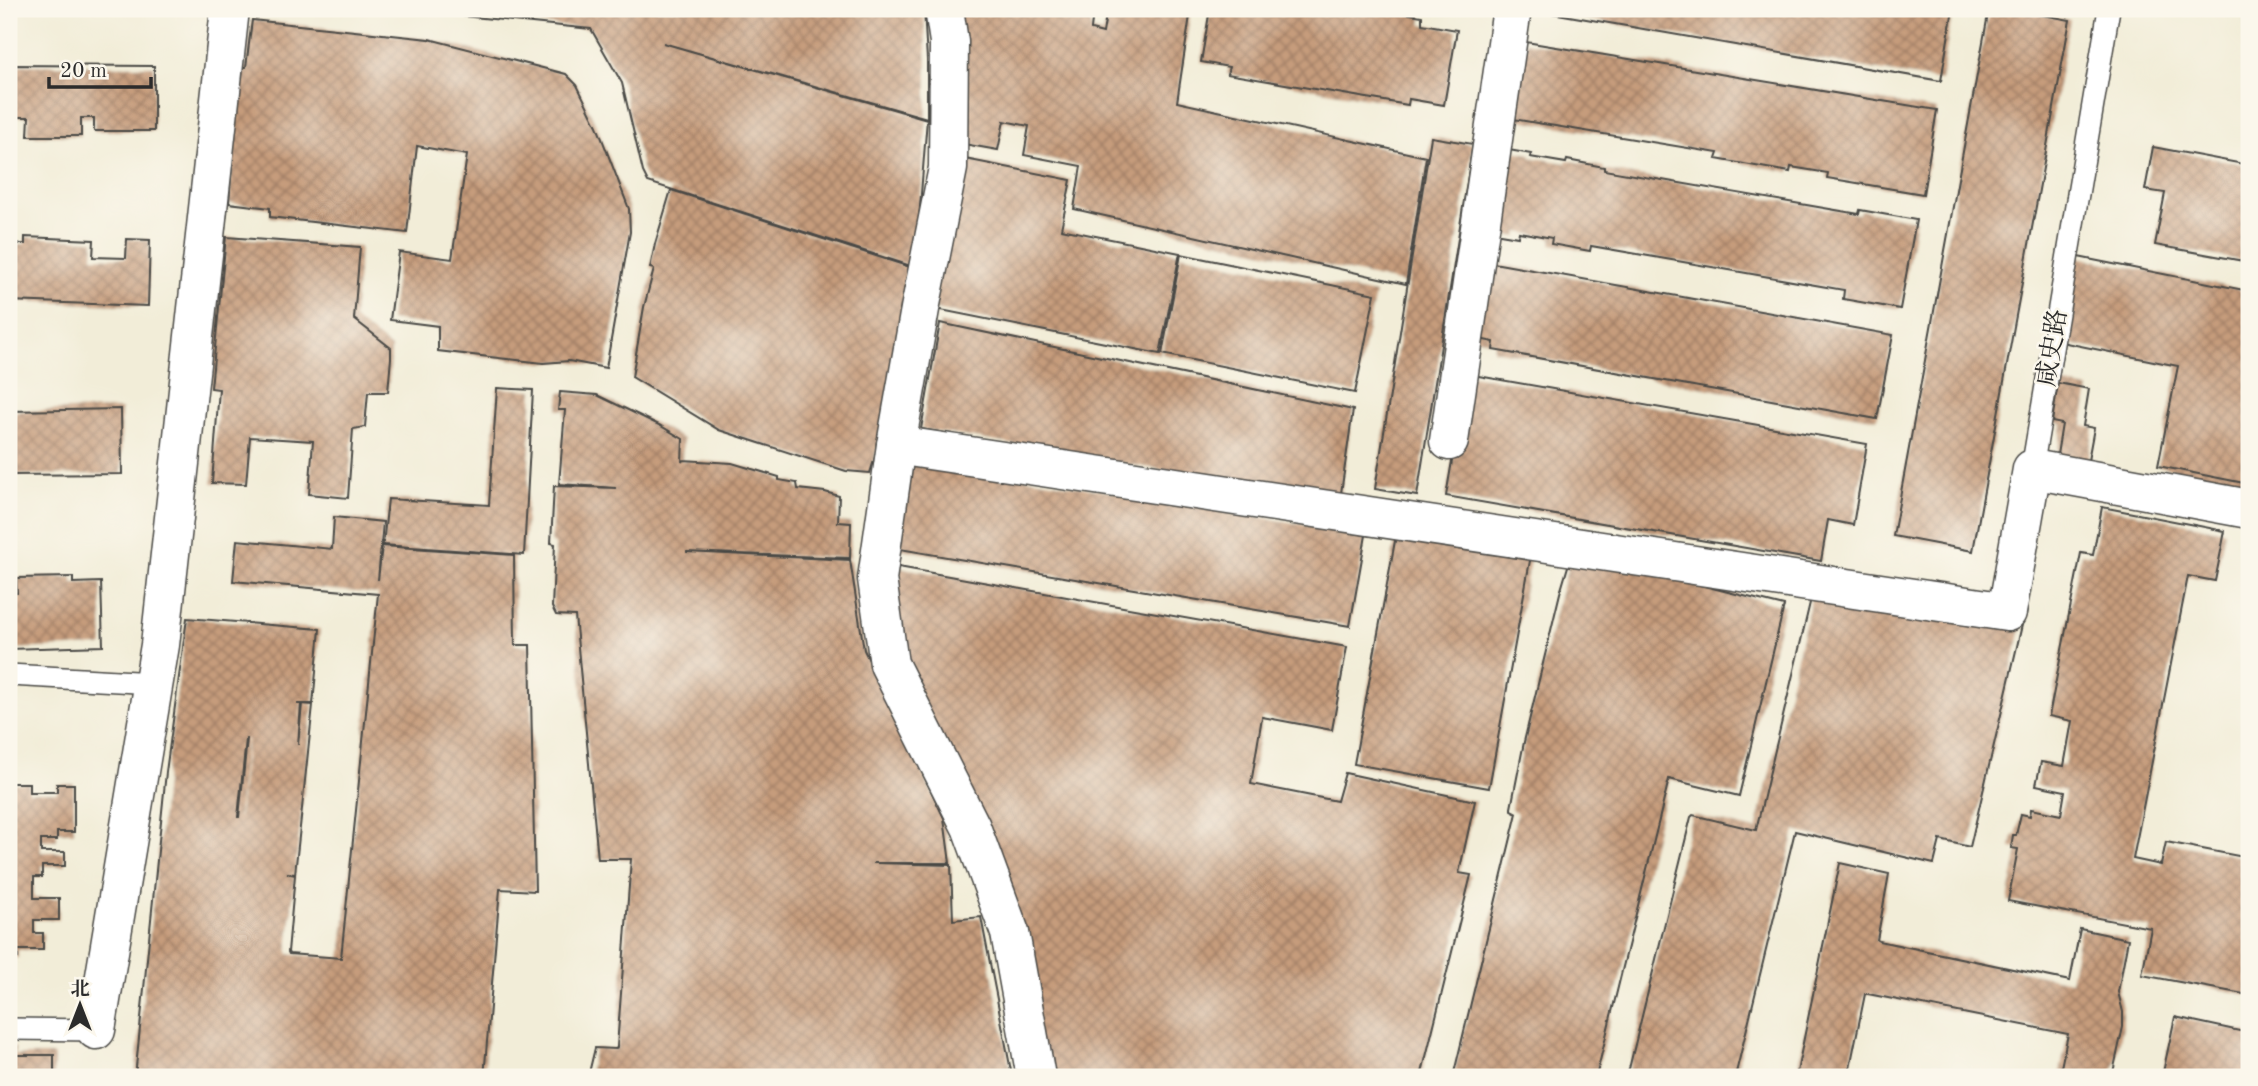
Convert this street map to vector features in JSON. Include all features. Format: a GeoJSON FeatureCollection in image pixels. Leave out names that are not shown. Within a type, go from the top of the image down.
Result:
{"type":"FeatureCollection","features":[{"type":"Feature","properties":{"kind":"street"},"geometry":{"type":"LineString","coordinates":[[96,1030],[162,631],[230,9]]}},
{"type":"Feature","properties":{"kind":"street"},"geometry":{"type":"LineString","coordinates":[[944,9],[949,42],[948,168],[896,445],[877,579],[889,664],[971,827],[1010,933],[1036,1077]]}},
{"type":"Feature","properties":{"kind":"street"},"geometry":{"type":"LineString","coordinates":[[1449,441],[1512,9]]}},
{"type":"Feature","properties":{"kind":"street"},"geometry":{"type":"LineString","coordinates":[[896,445],[2007,612],[2032,469],[2249,509]]}},
{"type":"Feature","properties":{"kind":"lane","name":"咸史路"},"geometry":{"type":"LineString","coordinates":[[2032,469],[2109,9]]}},
{"type":"Feature","properties":{"kind":"lane"},"geometry":{"type":"LineString","coordinates":[[9,675],[154,683]]}},
{"type":"Feature","properties":{"kind":"lane"},"geometry":{"type":"LineString","coordinates":[[9,1029],[96,1030]]}},
{"type":"Feature","properties":{"kind":"building"},"geometry":{"type":"Polygon","coordinates":[[[420,9],[452,9],[451,13],[445,13],[420,9]]]}},
{"type":"Feature","properties":{"kind":"building"},"geometry":{"type":"Polygon","coordinates":[[[453,9],[924,9],[927,118],[663,43],[927,119],[916,256],[911,266],[648,182],[643,172],[622,83],[591,29],[453,15],[453,9]]]}},
{"type":"Feature","properties":{"kind":"building"},"geometry":{"type":"Polygon","coordinates":[[[950,9],[1093,9],[1091,30],[1103,33],[1107,9],[1191,9],[1177,102],[1426,157],[1406,284],[1074,209],[1081,166],[1024,155],[1029,126],[1004,121],[998,150],[958,143],[950,9]]]}},
{"type":"Feature","properties":{"kind":"building"},"geometry":{"type":"Polygon","coordinates":[[[1210,9],[1380,9],[1422,16],[1422,24],[1457,30],[1444,105],[1409,99],[1408,105],[1227,74],[1229,67],[1201,62],[1210,9]]]}},
{"type":"Feature","properties":{"kind":"building"},"geometry":{"type":"Polygon","coordinates":[[[1529,9],[1953,9],[1941,81],[1529,9]]]}},
{"type":"Feature","properties":{"kind":"building"},"geometry":{"type":"Polygon","coordinates":[[[1989,9],[2010,9],[2070,20],[1973,551],[1893,536],[1989,9]]]}},
{"type":"Feature","properties":{"kind":"building"},"geometry":{"type":"Polygon","coordinates":[[[252,20],[429,39],[566,74],[577,85],[597,126],[629,209],[630,232],[606,368],[569,361],[543,363],[438,351],[438,326],[390,320],[399,252],[452,259],[467,155],[417,146],[407,233],[270,217],[270,208],[229,203],[239,67],[246,67],[252,20]]]}},
{"type":"Feature","properties":{"kind":"building"},"geometry":{"type":"Polygon","coordinates":[[[1526,42],[1937,110],[1923,194],[1827,178],[1828,173],[1791,167],[1790,172],[1716,159],[1718,153],[1513,119],[1526,42]]]}},
{"type":"Feature","properties":{"kind":"building"},"geometry":{"type":"Polygon","coordinates":[[[9,65],[154,66],[154,131],[94,131],[94,118],[81,118],[81,136],[28,136],[29,117],[9,117],[9,65]]]}},
{"type":"Feature","properties":{"kind":"building"},"geometry":{"type":"Polygon","coordinates":[[[1431,137],[1473,144],[1417,496],[1375,489],[1431,137]]]}},
{"type":"Feature","properties":{"kind":"building"},"geometry":{"type":"Polygon","coordinates":[[[2153,147],[2249,165],[2249,262],[2155,245],[2165,193],[2145,190],[2153,147]]]}},
{"type":"Feature","properties":{"kind":"building"},"geometry":{"type":"Polygon","coordinates":[[[1509,150],[1531,154],[1530,157],[1566,163],[1567,160],[1604,167],[1604,170],[1859,214],[1860,210],[1916,220],[1900,309],[1843,299],[1844,290],[1591,246],[1590,251],[1551,244],[1552,238],[1519,232],[1518,237],[1494,233],[1509,150]]]}},
{"type":"Feature","properties":{"kind":"building"},"geometry":{"type":"Polygon","coordinates":[[[960,158],[1071,180],[1061,229],[1180,253],[1160,354],[931,308],[960,158]]]}},
{"type":"Feature","properties":{"kind":"building"},"geometry":{"type":"Polygon","coordinates":[[[671,190],[913,268],[893,399],[870,473],[846,471],[719,430],[632,377],[644,307],[654,269],[650,268],[655,244],[671,190]]]}},
{"type":"Feature","properties":{"kind":"building"},"geometry":{"type":"Polygon","coordinates":[[[25,237],[94,240],[93,257],[126,258],[127,239],[150,240],[148,306],[9,301],[9,255],[12,255],[12,244],[25,244],[25,237]]]}},
{"type":"Feature","properties":{"kind":"building"},"geometry":{"type":"Polygon","coordinates":[[[226,237],[360,247],[354,319],[391,348],[391,358],[388,392],[368,392],[365,427],[353,429],[348,498],[309,494],[313,441],[250,437],[246,484],[212,483],[219,389],[211,388],[226,237]]]}},
{"type":"Feature","properties":{"kind":"building"},"geometry":{"type":"Polygon","coordinates":[[[1181,254],[1375,294],[1355,393],[1162,354],[1181,254]]]}},
{"type":"Feature","properties":{"kind":"building"},"geometry":{"type":"Polygon","coordinates":[[[2078,257],[2249,291],[2249,484],[2158,466],[2178,366],[2061,342],[2078,257]]]}},
{"type":"Feature","properties":{"kind":"building"},"geometry":{"type":"Polygon","coordinates":[[[1488,262],[1893,335],[1877,419],[1493,350],[1494,342],[1474,338],[1488,262]]]}},
{"type":"Feature","properties":{"kind":"building"},"geometry":{"type":"Polygon","coordinates":[[[940,323],[1353,410],[1340,500],[921,429],[940,323]]]}},
{"type":"Feature","properties":{"kind":"building"},"geometry":{"type":"Polygon","coordinates":[[[1467,374],[1867,444],[1853,525],[1828,520],[1821,561],[1446,496],[1467,374]]]}},
{"type":"Feature","properties":{"kind":"building"},"geometry":{"type":"Polygon","coordinates":[[[2058,383],[2089,389],[2083,426],[2094,428],[2087,466],[2056,461],[2062,424],[2052,422],[2058,383]]]}},
{"type":"Feature","properties":{"kind":"building"},"geometry":{"type":"Polygon","coordinates":[[[497,388],[533,390],[524,555],[383,545],[388,499],[489,505],[497,388]]]}},
{"type":"Feature","properties":{"kind":"building"},"geometry":{"type":"Polygon","coordinates":[[[560,392],[597,395],[659,425],[683,439],[682,462],[732,463],[779,477],[779,480],[797,483],[798,489],[839,496],[838,522],[851,523],[850,558],[686,552],[850,560],[864,650],[944,818],[950,863],[873,863],[951,865],[953,920],[981,917],[1010,1077],[588,1077],[595,1048],[617,1047],[631,859],[598,859],[575,616],[556,615],[552,607],[555,544],[551,543],[554,486],[616,488],[559,484],[565,410],[558,410],[560,392]]]}},
{"type":"Feature","properties":{"kind":"building"},"geometry":{"type":"Polygon","coordinates":[[[121,409],[122,474],[9,475],[9,411],[121,409]]]}},
{"type":"Feature","properties":{"kind":"building"},"geometry":{"type":"Polygon","coordinates":[[[910,458],[1366,535],[1350,626],[894,548],[910,458]]]}},
{"type":"Feature","properties":{"kind":"building"},"geometry":{"type":"Polygon","coordinates":[[[2102,507],[2225,531],[2215,581],[2188,576],[2133,859],[2161,865],[2166,842],[2249,858],[2249,995],[2142,975],[2151,928],[2008,901],[2018,849],[2011,848],[2021,814],[2030,816],[2031,809],[2061,815],[2065,791],[2036,785],[2041,762],[2064,766],[2072,721],[2049,716],[2081,553],[2093,555],[2102,507]]]}},
{"type":"Feature","properties":{"kind":"building"},"geometry":{"type":"Polygon","coordinates":[[[334,517],[383,522],[378,580],[382,546],[514,555],[515,645],[530,645],[535,891],[500,889],[484,1077],[135,1077],[166,772],[187,618],[320,629],[313,704],[302,704],[313,705],[295,874],[287,873],[295,875],[288,952],[341,958],[378,594],[233,581],[237,540],[332,549],[334,517]],[[246,739],[238,817],[239,817],[246,739]]]}},
{"type":"Feature","properties":{"kind":"building"},"geometry":{"type":"Polygon","coordinates":[[[1397,530],[1531,555],[1489,788],[1354,764],[1397,530]]]}},
{"type":"Feature","properties":{"kind":"building"},"geometry":{"type":"Polygon","coordinates":[[[1572,553],[1784,606],[1739,796],[1669,779],[1596,1077],[1453,1077],[1517,813],[1511,808],[1524,742],[1572,553]]]}},
{"type":"Feature","properties":{"kind":"building"},"geometry":{"type":"Polygon","coordinates":[[[893,566],[1347,647],[1332,730],[1262,717],[1251,784],[1337,801],[1345,773],[1475,801],[1459,873],[1471,875],[1421,1077],[1045,1077],[902,664],[893,566]]]}},
{"type":"Feature","properties":{"kind":"building"},"geometry":{"type":"Polygon","coordinates":[[[73,577],[73,583],[101,582],[103,646],[9,649],[9,593],[17,593],[16,578],[73,577]]]}},
{"type":"Feature","properties":{"kind":"building"},"geometry":{"type":"Polygon","coordinates":[[[1813,590],[1931,604],[2022,625],[1970,847],[1940,840],[1934,864],[1795,831],[1735,1077],[1627,1077],[1691,817],[1693,815],[1756,830],[1813,590]]]}},
{"type":"Feature","properties":{"kind":"building"},"geometry":{"type":"Polygon","coordinates":[[[9,783],[29,783],[29,792],[57,792],[57,784],[74,784],[74,832],[57,832],[57,840],[41,840],[41,852],[65,852],[65,866],[42,866],[42,877],[34,877],[34,898],[59,898],[59,920],[34,920],[34,933],[43,933],[43,950],[18,950],[18,958],[9,958],[9,783]]]}},
{"type":"Feature","properties":{"kind":"building"},"geometry":{"type":"Polygon","coordinates":[[[1840,863],[1889,874],[1877,940],[1879,941],[2070,981],[2080,929],[2128,939],[2118,992],[2123,1012],[2123,1027],[2112,1077],[2059,1077],[2068,1034],[1865,994],[1848,1077],[1796,1077],[1840,863]]]}},
{"type":"Feature","properties":{"kind":"building"},"geometry":{"type":"Polygon","coordinates":[[[2175,1017],[2249,1033],[2249,1077],[2162,1077],[2175,1017]]]}},
{"type":"Feature","properties":{"kind":"building"},"geometry":{"type":"Polygon","coordinates":[[[9,1047],[15,1047],[15,1055],[54,1055],[54,1077],[9,1077],[9,1047]]]}}]}
